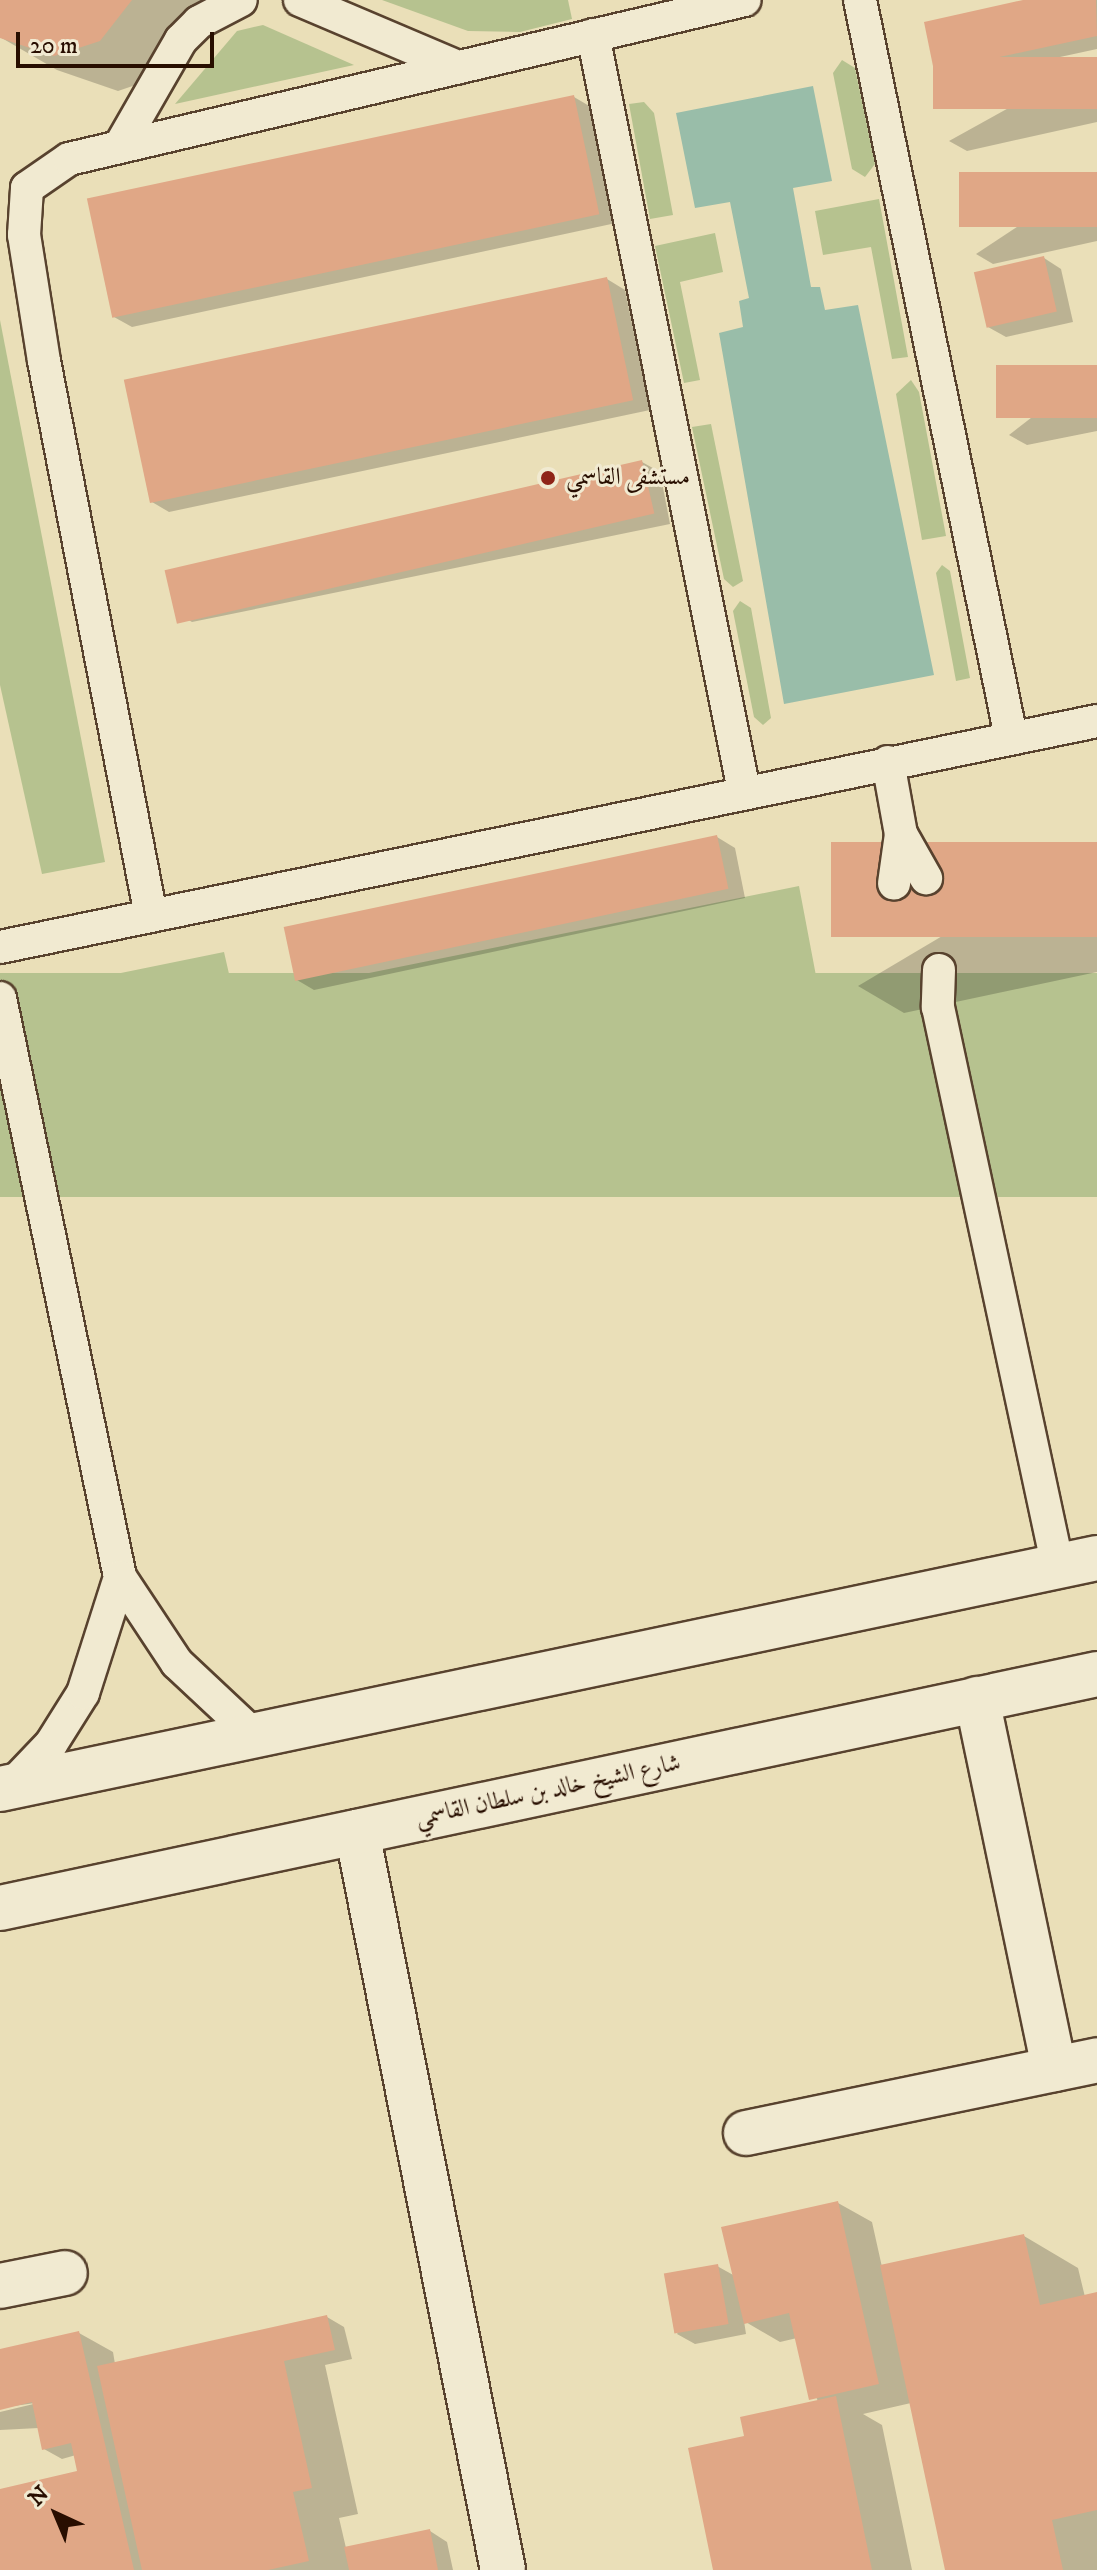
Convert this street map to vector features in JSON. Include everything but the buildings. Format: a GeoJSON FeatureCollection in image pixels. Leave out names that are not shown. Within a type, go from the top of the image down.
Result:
{"type":"FeatureCollection","features":[{"type":"Feature","properties":{"kind":"main road"},"geometry":{"type":"LineString","coordinates":[[4,1788],[1077,1562]]}},
{"type":"Feature","properties":{"kind":"main road","name":"شارع الشيخ خالد بن سلطان القاسمي"},"geometry":{"type":"LineString","coordinates":[[0,1908],[1097,1674]]}},
{"type":"Feature","properties":{"kind":"main road"},"geometry":{"type":"LineString","coordinates":[[977,1699],[1054,2069]]}},
{"type":"Feature","properties":{"kind":"main road"},"geometry":{"type":"LineString","coordinates":[[357,1832],[503,2570]]}},
{"type":"Feature","properties":{"kind":"main road"},"geometry":{"type":"LineString","coordinates":[[746,2133],[1097,2060]]}},
{"type":"Feature","properties":{"kind":"main road"},"geometry":{"type":"LineString","coordinates":[[0,2286],[65,2273]]}},
{"type":"Feature","properties":{"kind":"lane"},"geometry":{"type":"LineString","coordinates":[[120,146],[181,40],[199,22],[241,0]]}},
{"type":"Feature","properties":{"kind":"lane"},"geometry":{"type":"LineString","coordinates":[[300,0],[458,67]]}},
{"type":"Feature","properties":{"kind":"lane"},"geometry":{"type":"LineString","coordinates":[[151,916],[21,212],[27,188],[45,170],[120,146],[745,0]]}},
{"type":"Feature","properties":{"kind":"lane"},"geometry":{"type":"LineString","coordinates":[[860,0],[1011,737]]}},
{"type":"Feature","properties":{"kind":"lane"},"geometry":{"type":"LineString","coordinates":[[593,35],[744,791]]}},
{"type":"Feature","properties":{"kind":"lane"},"geometry":{"type":"LineString","coordinates":[[0,947],[744,791],[1097,721]]}},
{"type":"Feature","properties":{"kind":"lane"},"geometry":{"type":"LineString","coordinates":[[888,762],[901,834],[894,884]]}},
{"type":"Feature","properties":{"kind":"lane"},"geometry":{"type":"LineString","coordinates":[[901,834],[926,878]]}},
{"type":"Feature","properties":{"kind":"lane"},"geometry":{"type":"LineString","coordinates":[[931,979],[1077,1562]]}},
{"type":"Feature","properties":{"kind":"lane"},"geometry":{"type":"LineString","coordinates":[[0,998],[120,1577],[177,1663],[253,1734]]}},
{"type":"Feature","properties":{"kind":"lane"},"geometry":{"type":"LineString","coordinates":[[4,1788],[51,1744],[83,1693],[120,1577]]}},
{"type":"Feature","properties":{"kind":"shaded area"},"geometry":{"type":"Polygon","coordinates":[[[382,0],[568,0],[572,19],[520,32],[468,31],[382,0]]]}},
{"type":"Feature","properties":{"kind":"shaded area"},"geometry":{"type":"Polygon","coordinates":[[[263,25],[354,65],[175,104],[237,31],[263,25]]]}},
{"type":"Feature","properties":{"kind":"shaded area"},"geometry":{"type":"Polygon","coordinates":[[[842,60],[855,68],[875,164],[865,177],[852,169],[833,73],[842,60]]]}},
{"type":"Feature","properties":{"kind":"shaded area"},"geometry":{"type":"Polygon","coordinates":[[[813,86],[832,181],[793,188],[811,287],[820,287],[825,310],[858,305],[934,675],[784,704],[719,333],[743,327],[739,301],[749,298],[730,202],[695,208],[676,113],[813,86]]]}},
{"type":"Feature","properties":{"kind":"shaded area"},"geometry":{"type":"Polygon","coordinates":[[[644,102],[654,113],[673,215],[650,219],[629,104],[644,102]]]}},
{"type":"Feature","properties":{"kind":"shaded area"},"geometry":{"type":"Polygon","coordinates":[[[879,199],[908,357],[892,359],[871,247],[823,255],[815,211],[879,199]]]}},
{"type":"Feature","properties":{"kind":"shaded area"},"geometry":{"type":"Polygon","coordinates":[[[715,233],[723,272],[680,282],[700,380],[684,383],[655,246],[715,233]]]}},
{"type":"Feature","properties":{"kind":"shaded area"},"geometry":{"type":"Polygon","coordinates":[[[0,320],[105,862],[42,874],[0,685],[0,320]]]}},
{"type":"Feature","properties":{"kind":"shaded area"},"geometry":{"type":"Polygon","coordinates":[[[911,380],[919,392],[946,536],[922,540],[896,394],[911,380]]]}},
{"type":"Feature","properties":{"kind":"shaded area"},"geometry":{"type":"Polygon","coordinates":[[[711,424],[743,581],[733,587],[724,579],[692,427],[711,424]]]}},
{"type":"Feature","properties":{"kind":"shaded area"},"geometry":{"type":"Polygon","coordinates":[[[942,565],[950,571],[970,678],[956,681],[936,573],[942,565]]]}},
{"type":"Feature","properties":{"kind":"shaded area"},"geometry":{"type":"Polygon","coordinates":[[[740,601],[751,608],[771,718],[763,725],[754,717],[733,611],[740,601]]]}},
{"type":"Feature","properties":{"kind":"shaded area"},"geometry":{"type":"Polygon","coordinates":[[[799,886],[824,1018],[93,1168],[57,986],[224,952],[235,1000],[799,886]]]}},
{"type":"Feature","properties":{"kind":"shaded area"},"geometry":{"type":"Polygon","coordinates":[[[0,973],[1097,973],[1097,1197],[0,1197],[0,973]]]}},
{"type":"Feature","properties":{"kind":"place","name":"مستشفى القاسمي"},"geometry":{"type":"Point","coordinates":[548,478]}}]}
